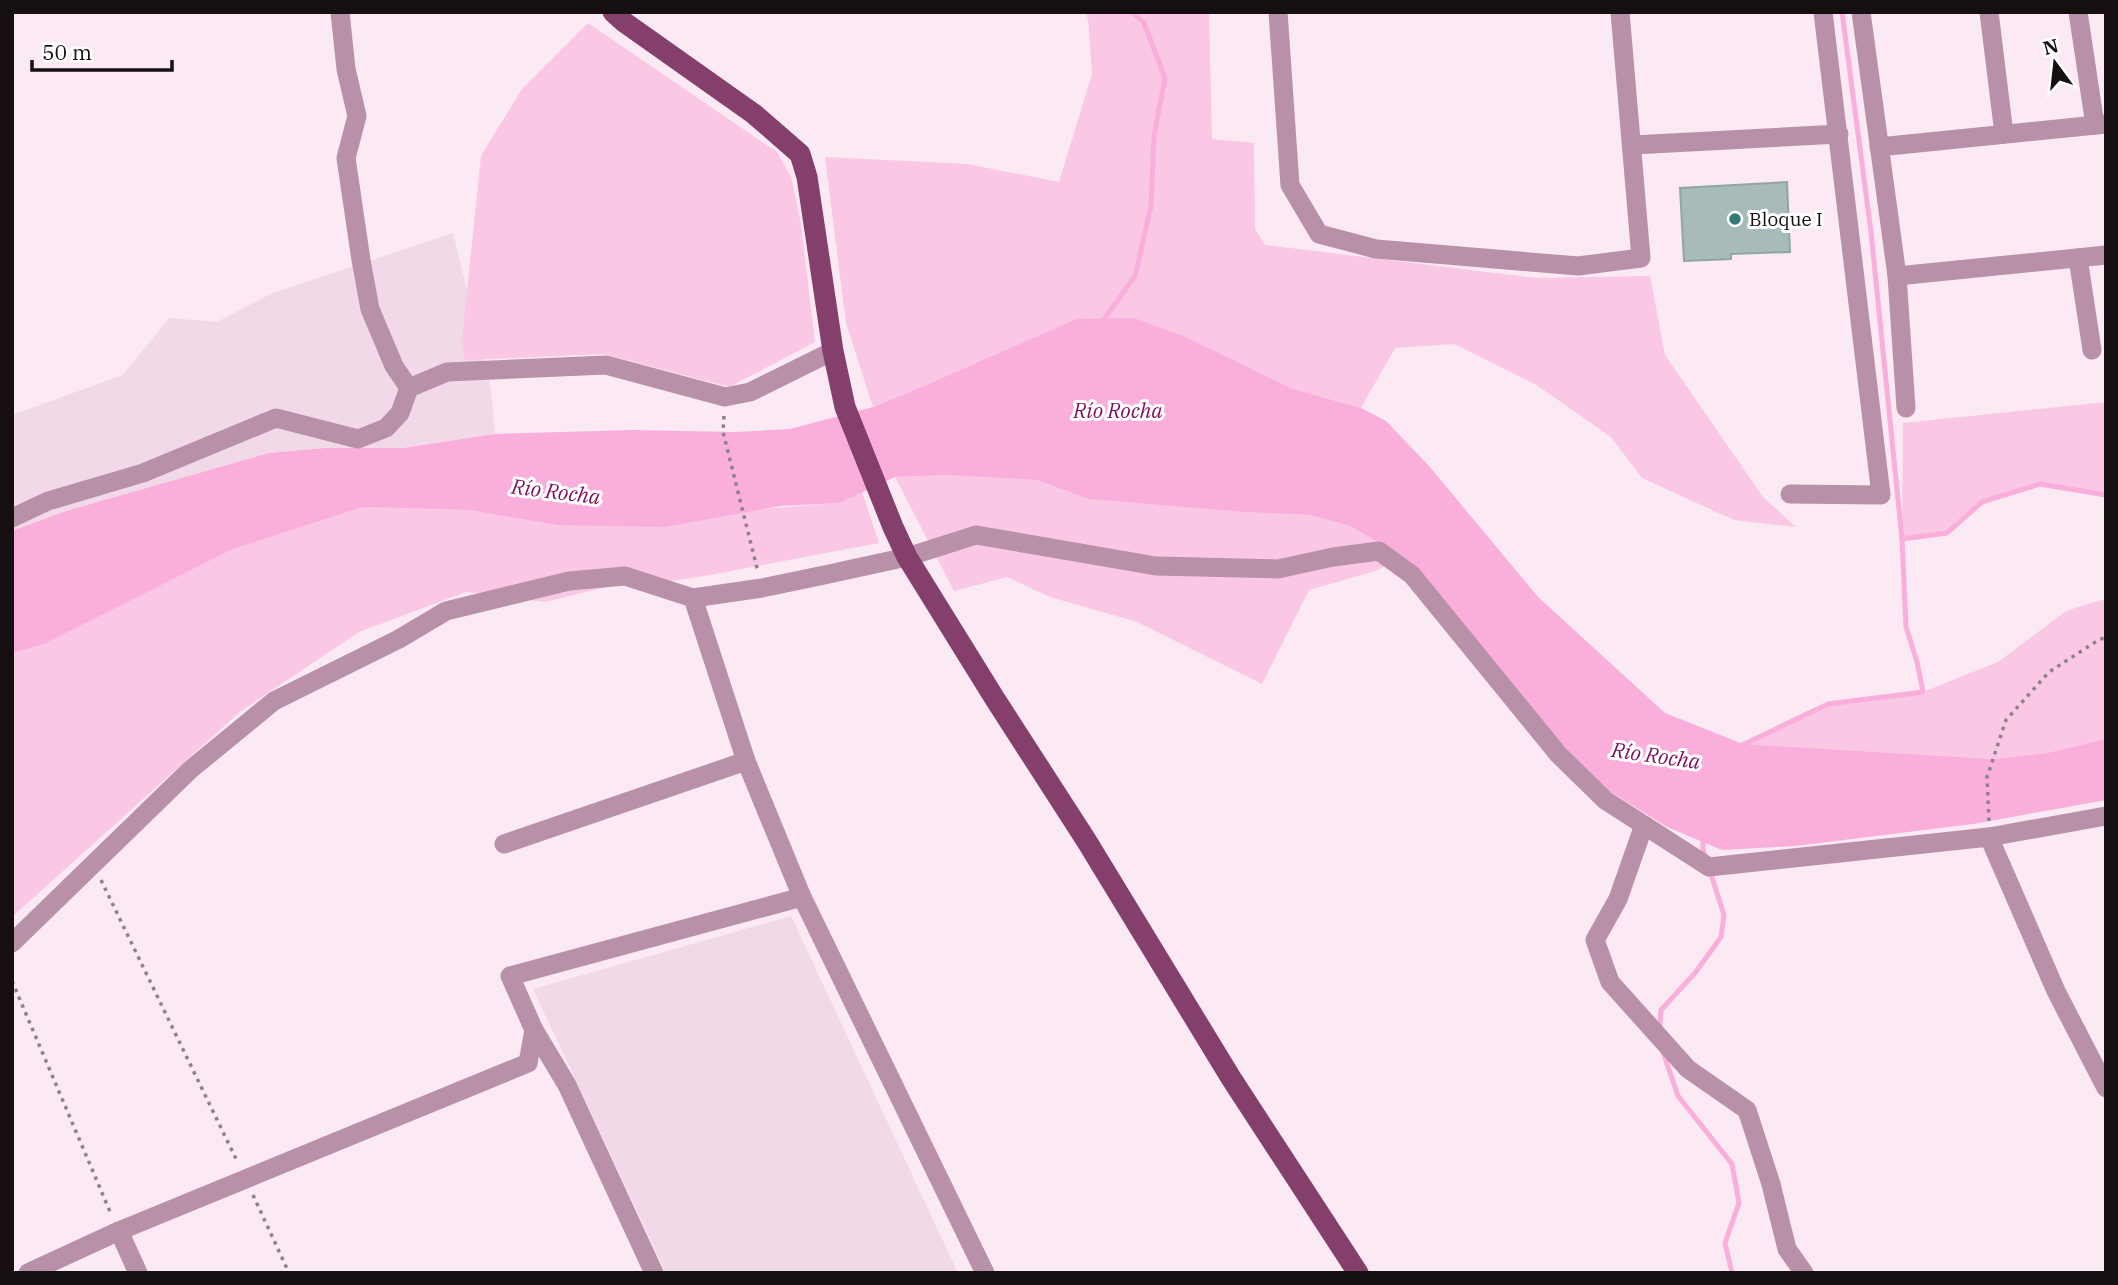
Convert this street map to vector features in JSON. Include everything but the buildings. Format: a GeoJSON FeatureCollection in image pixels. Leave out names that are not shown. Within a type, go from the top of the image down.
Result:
{"type":"FeatureCollection","features":[{"type":"Feature","properties":{"kind":"main road"},"geometry":{"type":"LineString","coordinates":[[613,12],[754,114],[800,154],[807,177],[833,351],[845,407],[907,557],[1086,839],[1231,1078],[1358,1273]]}},
{"type":"Feature","properties":{"kind":"street"},"geometry":{"type":"LineString","coordinates":[[340,12],[346,69],[357,116],[346,158],[360,260],[370,309],[394,366],[409,388]]}},
{"type":"Feature","properties":{"kind":"street"},"geometry":{"type":"LineString","coordinates":[[1278,12],[1290,186],[1319,234],[1376,249],[1578,266],[1641,258],[1620,12]]}},
{"type":"Feature","properties":{"kind":"street"},"geometry":{"type":"LineString","coordinates":[[1790,494],[1881,495],[1824,12]]}},
{"type":"Feature","properties":{"kind":"street"},"geometry":{"type":"LineString","coordinates":[[1861,12],[1898,276],[1906,408]]}},
{"type":"Feature","properties":{"kind":"street"},"geometry":{"type":"LineString","coordinates":[[1989,12],[2004,134]]}},
{"type":"Feature","properties":{"kind":"street"},"geometry":{"type":"LineString","coordinates":[[1880,147],[2100,124],[2078,12]]}},
{"type":"Feature","properties":{"kind":"street"},"geometry":{"type":"LineString","coordinates":[[1633,145],[1839,134]]}},
{"type":"Feature","properties":{"kind":"street"},"geometry":{"type":"LineString","coordinates":[[1898,276],[2106,255]]}},
{"type":"Feature","properties":{"kind":"street"},"geometry":{"type":"LineString","coordinates":[[2078,258],[2092,350]]}},
{"type":"Feature","properties":{"kind":"street"},"geometry":{"type":"LineString","coordinates":[[12,518],[48,501],[143,473],[276,418],[358,439],[386,428],[400,413],[409,388],[447,372],[606,365],[725,397],[750,392],[833,351]]}},
{"type":"Feature","properties":{"kind":"street"},"geometry":{"type":"LineString","coordinates":[[12,943],[190,770],[274,701],[399,639],[446,611],[569,580],[625,576],[693,598],[762,588],[907,557],[976,535],[1156,566],[1278,569],[1333,557],[1379,551],[1412,575],[1558,754],[1605,800],[1709,867],[1989,837],[2106,816]]}},
{"type":"Feature","properties":{"kind":"street"},"geometry":{"type":"LineString","coordinates":[[693,598],[746,761],[802,897],[985,1273]]}},
{"type":"Feature","properties":{"kind":"street"},"geometry":{"type":"LineString","coordinates":[[504,844],[746,761]]}},
{"type":"Feature","properties":{"kind":"street"},"geometry":{"type":"LineString","coordinates":[[1644,825],[1618,900],[1595,940],[1610,982],[1688,1069],[1747,1110],[1771,1184],[1787,1249],[1804,1273]]}},
{"type":"Feature","properties":{"kind":"street"},"geometry":{"type":"LineString","coordinates":[[1989,837],[2056,990],[2106,1087]]}},
{"type":"Feature","properties":{"kind":"street"},"geometry":{"type":"LineString","coordinates":[[654,1273],[567,1085],[534,1030],[510,976],[802,897]]}},
{"type":"Feature","properties":{"kind":"street"},"geometry":{"type":"LineString","coordinates":[[29,1273],[119,1231],[528,1063],[534,1030]]}},
{"type":"Feature","properties":{"kind":"street"},"geometry":{"type":"LineString","coordinates":[[119,1231],[138,1273]]}},
{"type":"Feature","properties":{"kind":"path"},"geometry":{"type":"LineString","coordinates":[[723,432],[762,588]]}},
{"type":"Feature","properties":{"kind":"path"},"geometry":{"type":"LineString","coordinates":[[1989,837],[1987,777],[2006,720],[2049,671],[2100,639],[2106,638]]}},
{"type":"Feature","properties":{"kind":"path"},"geometry":{"type":"LineString","coordinates":[[93,864],[289,1273]]}},
{"type":"Feature","properties":{"kind":"path"},"geometry":{"type":"LineString","coordinates":[[12,981],[119,1231]]}},
{"type":"Feature","properties":{"kind":"shaded area"},"geometry":{"type":"Polygon","coordinates":[[[1085,12],[1209,12],[1212,139],[1254,143],[1255,229],[1265,245],[1537,278],[1650,276],[1665,355],[1763,497],[1796,527],[1734,520],[1642,478],[1611,437],[1538,386],[1454,344],[1395,348],[1361,408],[1293,389],[1188,338],[1076,319],[873,407],[846,323],[825,157],[967,164],[1059,182],[1092,74],[1088,19],[1085,12]]]}},
{"type":"Feature","properties":{"kind":"shaded area"},"geometry":{"type":"Polygon","coordinates":[[[588,23],[777,152],[791,177],[801,224],[815,342],[729,387],[604,354],[465,360],[462,340],[481,156],[522,89],[588,23]]]}},
{"type":"Feature","properties":{"kind":"shaded area"},"geometry":{"type":"Polygon","coordinates":[[[453,233],[491,389],[495,434],[403,448],[325,448],[269,453],[66,511],[12,531],[12,415],[123,375],[169,318],[217,322],[273,293],[453,233]]]}},
{"type":"Feature","properties":{"kind":"shaded area"},"geometry":{"type":"Polygon","coordinates":[[[2106,402],[2106,495],[2040,484],[1982,502],[1947,533],[1902,539],[1903,423],[2106,402]]]}},
{"type":"Feature","properties":{"kind":"shaded area"},"geometry":{"type":"Polygon","coordinates":[[[946,475],[1037,480],[1088,499],[1310,515],[1350,526],[1404,557],[1375,571],[1309,590],[1262,684],[1137,622],[1050,597],[1007,577],[954,591],[895,477],[946,475]]]}},
{"type":"Feature","properties":{"kind":"shaded area"},"geometry":{"type":"Polygon","coordinates":[[[862,492],[879,543],[704,576],[601,588],[545,602],[466,592],[359,632],[241,711],[12,917],[12,653],[44,644],[233,549],[363,507],[469,510],[557,525],[839,503],[862,492]]]}},
{"type":"Feature","properties":{"kind":"shaded area"},"geometry":{"type":"Polygon","coordinates":[[[2105,599],[2106,739],[2047,753],[1993,759],[1743,744],[1828,704],[1923,692],[1998,662],[2066,611],[2105,599]]]}},
{"type":"Feature","properties":{"kind":"shaded area"},"geometry":{"type":"Polygon","coordinates":[[[791,916],[958,1273],[666,1273],[533,989],[791,916]]]}},
{"type":"Feature","properties":{"kind":"water","name":"Río Rocha"},"geometry":{"type":"Polygon","coordinates":[[[1134,318],[1188,338],[1293,389],[1361,408],[1386,421],[1429,466],[1538,597],[1665,713],[1743,744],[1993,759],[2047,753],[2106,739],[2106,800],[1973,824],[1795,846],[1722,850],[1667,827],[1595,782],[1569,755],[1404,557],[1350,526],[1310,515],[1088,499],[1037,480],[946,475],[895,477],[839,503],[780,506],[665,527],[557,525],[469,510],[363,507],[233,549],[44,644],[12,653],[12,531],[66,511],[269,453],[325,448],[403,448],[495,434],[790,429],[873,407],[1076,319],[1134,318]]]}},
{"type":"Feature","properties":{"kind":"waterway"},"geometry":{"type":"LineString","coordinates":[[1102,322],[1135,276],[1151,206],[1154,136],[1165,78],[1144,23],[1132,12]]}},
{"type":"Feature","properties":{"kind":"waterway"},"geometry":{"type":"LineString","coordinates":[[1740,746],[1828,704],[1923,692],[1906,627],[1902,539],[1871,232],[1842,12]]}},
{"type":"Feature","properties":{"kind":"waterway"},"geometry":{"type":"LineString","coordinates":[[1902,539],[1947,533],[1982,502],[2040,484],[2106,495]]}},
{"type":"Feature","properties":{"kind":"waterway"},"geometry":{"type":"LineString","coordinates":[[1703,837],[1706,858]]}},
{"type":"Feature","properties":{"kind":"waterway"},"geometry":{"type":"LineString","coordinates":[[1660,1024],[1661,1010],[1695,973],[1721,937],[1724,915],[1710,871]]}},
{"type":"Feature","properties":{"kind":"waterway"},"geometry":{"type":"LineString","coordinates":[[1663,1052],[1678,1096],[1732,1164],[1739,1203],[1725,1243],[1732,1273]]}},
{"type":"Feature","properties":{"kind":"place","name":"Bloque I"},"geometry":{"type":"Point","coordinates":[1735,219]}}]}
